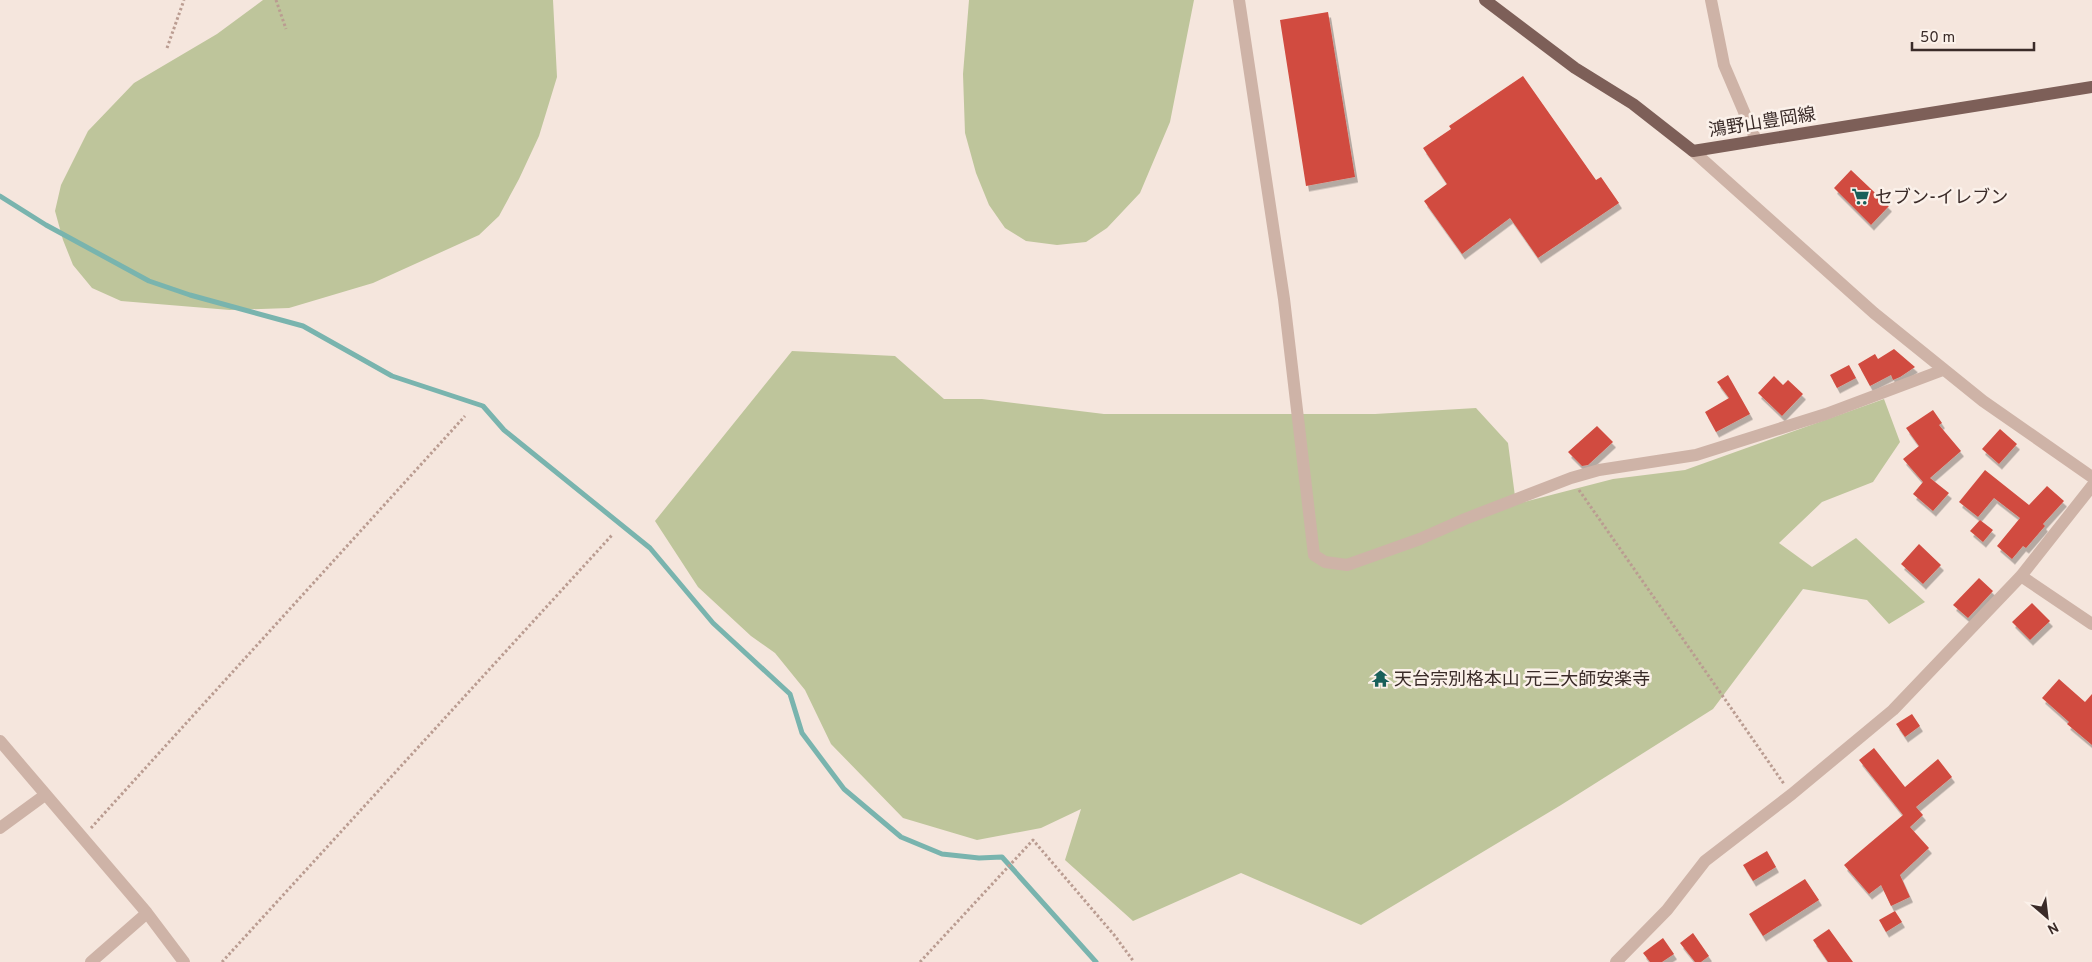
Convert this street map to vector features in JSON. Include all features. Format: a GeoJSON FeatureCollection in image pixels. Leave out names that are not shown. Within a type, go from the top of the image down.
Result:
{"type":"FeatureCollection","features":[{"type":"Feature","properties":{"kind":"main road","name":"鴻野山豊岡線"},"geometry":{"type":"LineString","coordinates":[[1485,0],[1575,68],[1633,104],[1692,151],[2092,87]]}},
{"type":"Feature","properties":{"kind":"street"},"geometry":{"type":"LineString","coordinates":[[1239,0],[1284,299],[1314,555],[1325,562],[1347,566],[1420,539],[1465,519],[1571,478],[1599,470],[1696,455],[1826,414],[1944,370]]}},
{"type":"Feature","properties":{"kind":"street"},"geometry":{"type":"LineString","coordinates":[[1711,0],[1724,65],[1756,140]]}},
{"type":"Feature","properties":{"kind":"street"},"geometry":{"type":"LineString","coordinates":[[1692,151],[1874,313],[1983,401],[2092,477]]}},
{"type":"Feature","properties":{"kind":"street"},"geometry":{"type":"LineString","coordinates":[[1616,962],[1668,910],[1705,861],[1792,794],[1893,710],[2021,576],[2092,486]]}},
{"type":"Feature","properties":{"kind":"street"},"geometry":{"type":"LineString","coordinates":[[2021,576],[2092,624]]}},
{"type":"Feature","properties":{"kind":"street"},"geometry":{"type":"LineString","coordinates":[[0,741],[44,795],[147,913],[184,962]]}},
{"type":"Feature","properties":{"kind":"street"},"geometry":{"type":"LineString","coordinates":[[0,828],[44,795]]}},
{"type":"Feature","properties":{"kind":"street"},"geometry":{"type":"LineString","coordinates":[[91,962],[147,913]]}},
{"type":"Feature","properties":{"kind":"path"},"geometry":{"type":"LineString","coordinates":[[167,48],[184,0]]}},
{"type":"Feature","properties":{"kind":"path"},"geometry":{"type":"LineString","coordinates":[[276,0],[286,28]]}},
{"type":"Feature","properties":{"kind":"path"},"geometry":{"type":"LineString","coordinates":[[82,838],[465,416]]}},
{"type":"Feature","properties":{"kind":"path"},"geometry":{"type":"LineString","coordinates":[[1571,478],[1792,794]]}},
{"type":"Feature","properties":{"kind":"path"},"geometry":{"type":"LineString","coordinates":[[222,962],[613,534]]}},
{"type":"Feature","properties":{"kind":"path"},"geometry":{"type":"LineString","coordinates":[[920,962],[1033,840],[1115,936],[1134,962]]}},
{"type":"Feature","properties":{"kind":"green space"},"geometry":{"type":"Polygon","coordinates":[[[263,0],[553,0],[557,77],[539,136],[499,216],[479,235],[373,283],[289,308],[230,310],[121,301],[92,288],[73,265],[63,240],[55,211],[61,185],[88,131],[134,83],[217,34],[263,0]]]}},
{"type":"Feature","properties":{"kind":"green space"},"geometry":{"type":"Polygon","coordinates":[[[969,0],[1194,0],[1170,122],[1140,193],[1107,228],[1086,242],[1057,245],[1026,241],[1005,228],[989,205],[976,173],[965,133],[963,74],[969,0]]]}},
{"type":"Feature","properties":{"kind":"green space"},"geometry":{"type":"Polygon","coordinates":[[[792,351],[895,356],[944,399],[982,399],[1104,414],[1375,414],[1476,408],[1508,443],[1516,504],[1613,479],[1685,470],[1884,399],[1900,442],[1873,482],[1822,502],[1779,543],[1812,567],[1856,538],[1925,602],[1889,624],[1867,600],[1803,589],[1713,709],[1561,805],[1361,925],[1241,873],[1133,921],[1065,860],[1081,809],[1041,828],[977,840],[903,818],[831,744],[805,690],[775,653],[751,636],[698,587],[655,521],[792,351]]]}},
{"type":"Feature","properties":{"kind":"building"},"geometry":{"type":"Polygon","coordinates":[[[1328,12],[1355,177],[1306,186],[1280,20],[1328,12]]]}},
{"type":"Feature","properties":{"kind":"building"},"geometry":{"type":"Polygon","coordinates":[[[1523,76],[1596,180],[1601,177],[1619,203],[1538,258],[1510,218],[1462,254],[1424,201],[1447,184],[1423,148],[1451,129],[1449,126],[1523,76]]]}},
{"type":"Feature","properties":{"kind":"building","name":"セブン-イレブン"},"geometry":{"type":"Polygon","coordinates":[[[1851,170],[1889,206],[1871,225],[1834,188],[1851,170]]]}},
{"type":"Feature","properties":{"kind":"building"},"geometry":{"type":"Polygon","coordinates":[[[1894,349],[1915,367],[1893,380],[1891,375],[1870,386],[1858,364],[1875,354],[1878,359],[1894,349]]]}},
{"type":"Feature","properties":{"kind":"building"},"geometry":{"type":"Polygon","coordinates":[[[1849,365],[1856,378],[1837,388],[1830,375],[1849,365]]]}},
{"type":"Feature","properties":{"kind":"building"},"geometry":{"type":"Polygon","coordinates":[[[1728,375],[1750,414],[1716,432],[1705,412],[1729,398],[1717,382],[1728,375]]]}},
{"type":"Feature","properties":{"kind":"building"},"geometry":{"type":"Polygon","coordinates":[[[1774,376],[1783,385],[1788,380],[1803,394],[1782,416],[1758,393],[1774,376]]]}},
{"type":"Feature","properties":{"kind":"building"},"geometry":{"type":"Polygon","coordinates":[[[1933,410],[1942,423],[1939,425],[1961,451],[1930,478],[1949,493],[1933,511],[1913,494],[1923,482],[1903,459],[1919,446],[1906,428],[1933,410]]]}},
{"type":"Feature","properties":{"kind":"building"},"geometry":{"type":"Polygon","coordinates":[[[1597,426],[1613,442],[1588,465],[1582,466],[1568,452],[1597,426]]]}},
{"type":"Feature","properties":{"kind":"building"},"geometry":{"type":"Polygon","coordinates":[[[2000,429],[2017,444],[1999,464],[1982,449],[2000,429]]]}},
{"type":"Feature","properties":{"kind":"building"},"geometry":{"type":"Polygon","coordinates":[[[1985,470],[2029,505],[2047,486],[2064,501],[2043,524],[2045,526],[2026,548],[2023,546],[2012,559],[1997,546],[2020,518],[1994,498],[1978,517],[1959,502],[1985,470]]]}},
{"type":"Feature","properties":{"kind":"building"},"geometry":{"type":"Polygon","coordinates":[[[1980,520],[1993,530],[1983,542],[1970,531],[1980,520]]]}},
{"type":"Feature","properties":{"kind":"building"},"geometry":{"type":"Polygon","coordinates":[[[1919,544],[1941,565],[1923,584],[1901,564],[1919,544]]]}},
{"type":"Feature","properties":{"kind":"building"},"geometry":{"type":"Polygon","coordinates":[[[1979,578],[1993,591],[1968,618],[1953,605],[1979,578]]]}},
{"type":"Feature","properties":{"kind":"building"},"geometry":{"type":"Polygon","coordinates":[[[2032,603],[2050,621],[2030,640],[2012,622],[2032,603]]]}},
{"type":"Feature","properties":{"kind":"building"},"geometry":{"type":"Polygon","coordinates":[[[2059,679],[2085,702],[2092,694],[2092,745],[2067,724],[2069,722],[2042,698],[2059,679]]]}},
{"type":"Feature","properties":{"kind":"building"},"geometry":{"type":"Polygon","coordinates":[[[1912,714],[1920,726],[1905,737],[1896,724],[1912,714]]]}},
{"type":"Feature","properties":{"kind":"building"},"geometry":{"type":"Polygon","coordinates":[[[1874,748],[1905,787],[1938,759],[1952,777],[1916,807],[1923,815],[1910,827],[1929,848],[1900,875],[1910,897],[1891,906],[1881,885],[1869,894],[1844,865],[1903,815],[1859,760],[1874,748]]]}},
{"type":"Feature","properties":{"kind":"building"},"geometry":{"type":"Polygon","coordinates":[[[1767,851],[1776,867],[1753,881],[1743,865],[1767,851]]]}},
{"type":"Feature","properties":{"kind":"building"},"geometry":{"type":"Polygon","coordinates":[[[1805,879],[1819,900],[1763,936],[1749,914],[1805,879]]]}},
{"type":"Feature","properties":{"kind":"building"},"geometry":{"type":"Polygon","coordinates":[[[1895,911],[1902,922],[1886,932],[1879,920],[1895,911]]]}},
{"type":"Feature","properties":{"kind":"building"},"geometry":{"type":"Polygon","coordinates":[[[1829,929],[1853,962],[1828,962],[1813,940],[1829,929]]]}},
{"type":"Feature","properties":{"kind":"building"},"geometry":{"type":"Polygon","coordinates":[[[1693,933],[1709,956],[1701,962],[1695,962],[1680,943],[1693,933]]]}},
{"type":"Feature","properties":{"kind":"building"},"geometry":{"type":"Polygon","coordinates":[[[1663,938],[1674,954],[1662,962],[1650,962],[1643,953],[1663,938]]]}},
{"type":"Feature","properties":{"kind":"waterway"},"geometry":{"type":"LineString","coordinates":[[0,196],[46,225],[149,281],[190,295],[303,326],[392,376],[483,406],[504,430],[650,548],[713,623],[790,694],[802,733],[844,789],[901,837],[942,854],[979,858],[1002,857],[1096,962]]}},
{"type":"Feature","properties":{"kind":"place","name":"セブン-イレブン"},"geometry":{"type":"Point","coordinates":[1861,197]}},
{"type":"Feature","properties":{"kind":"place","name":"天台宗別格本山 元三大師安楽寺"},"geometry":{"type":"Point","coordinates":[1380,679]}}]}
